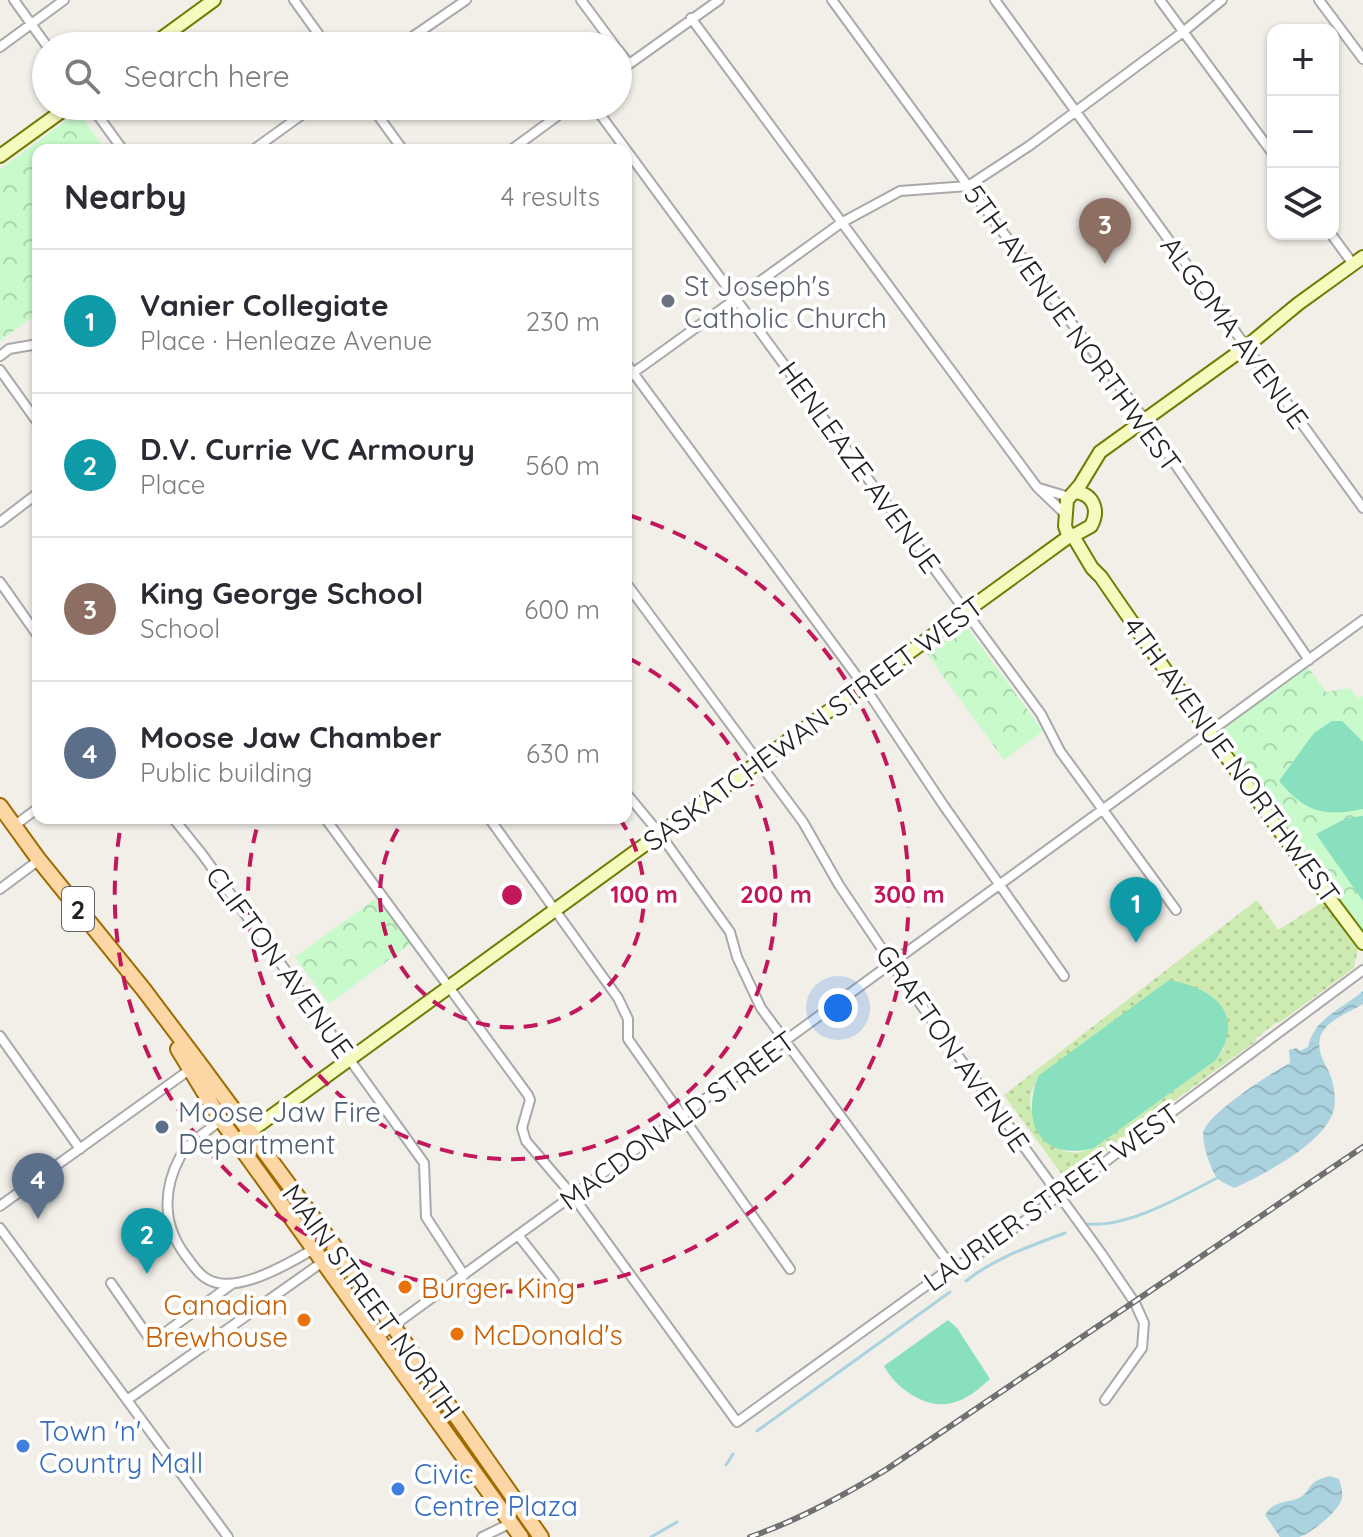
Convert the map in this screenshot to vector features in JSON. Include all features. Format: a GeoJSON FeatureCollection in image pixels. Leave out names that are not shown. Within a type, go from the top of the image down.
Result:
{"type":"FeatureCollection","features":[{"type":"Feature","properties":{"kind":"main road","name":"MAIN STREET NORTH"},"geometry":{"type":"LineString","coordinates":[[0,806],[39,860],[144,990],[315,1248],[521,1537]]}},
{"type":"Feature","properties":{"kind":"main road","name":"MAIN STREET NORTH"},"geometry":{"type":"LineString","coordinates":[[195,1066],[221,1120],[243,1137],[393,1326],[541,1537]]}},
{"type":"Feature","properties":{"kind":"street"},"geometry":{"type":"LineString","coordinates":[[14,0],[37,32]]}},
{"type":"Feature","properties":{"kind":"street"},"geometry":{"type":"LineString","coordinates":[[0,47],[64,0]]}},
{"type":"Feature","properties":{"kind":"street"},"geometry":{"type":"LineString","coordinates":[[170,32],[214,0]]}},
{"type":"Feature","properties":{"kind":"street"},"geometry":{"type":"LineString","coordinates":[[294,0],[317,32]]}},
{"type":"Feature","properties":{"kind":"street"},"geometry":{"type":"LineString","coordinates":[[419,32],[466,0]]}},
{"type":"Feature","properties":{"kind":"street"},"geometry":{"type":"LineString","coordinates":[[581,0],[605,32]]}},
{"type":"Feature","properties":{"kind":"street"},"geometry":{"type":"LineString","coordinates":[[632,62],[719,0]]}},
{"type":"Feature","properties":{"kind":"street","name":"5TH AVENUE NORTHWEST"},"geometry":{"type":"LineString","coordinates":[[832,0],[1145,420],[1309,660]]}},
{"type":"Feature","properties":{"kind":"street","name":"ALGOMA AVENUE"},"geometry":{"type":"LineString","coordinates":[[995,0],[1363,508]]}},
{"type":"Feature","properties":{"kind":"street"},"geometry":{"type":"LineString","coordinates":[[1160,0],[1267,146]]}},
{"type":"Feature","properties":{"kind":"street"},"geometry":{"type":"LineString","coordinates":[[632,374],[841,223],[900,191],[968,186],[1183,32],[1222,0]]}},
{"type":"Feature","properties":{"kind":"street"},"geometry":{"type":"LineString","coordinates":[[1319,0],[1363,59]]}},
{"type":"Feature","properties":{"kind":"street","name":"4TH AVENUE NORTHWEST"},"geometry":{"type":"LineString","coordinates":[[691,18],[1037,487],[1086,546],[1097,563],[1101,577],[1209,733],[1363,943]]}},
{"type":"Feature","properties":{"kind":"street"},"geometry":{"type":"LineString","coordinates":[[0,156],[50,120]]}},
{"type":"Feature","properties":{"kind":"street"},"geometry":{"type":"LineString","coordinates":[[101,120],[119,144]]}},
{"type":"Feature","properties":{"kind":"street"},"geometry":{"type":"LineString","coordinates":[[261,144],[295,120]]}},
{"type":"Feature","properties":{"kind":"street"},"geometry":{"type":"LineString","coordinates":[[381,120],[399,144]]}},
{"type":"Feature","properties":{"kind":"street"},"geometry":{"type":"LineString","coordinates":[[519,144],[552,120]]}},
{"type":"Feature","properties":{"kind":"street","name":"HENLEAZE AVENUE"},"geometry":{"type":"LineString","coordinates":[[604,120],[622,144]]}},
{"type":"Feature","properties":{"kind":"street","name":"HENLEAZE AVENUE"},"geometry":{"type":"LineString","coordinates":[[632,157],[1041,714],[1060,751],[1176,910]]}},
{"type":"Feature","properties":{"kind":"street"},"geometry":{"type":"LineString","coordinates":[[1037,487],[1071,494],[1086,494],[1096,512],[1091,526],[1072,528],[1071,494],[1094,459],[1358,260],[1337,240]]}},
{"type":"Feature","properties":{"kind":"street"},"geometry":{"type":"LineString","coordinates":[[0,356],[9,349],[32,345]]}},
{"type":"Feature","properties":{"kind":"street"},"geometry":{"type":"LineString","coordinates":[[0,370],[32,415]]}},
{"type":"Feature","properties":{"kind":"street"},"geometry":{"type":"LineString","coordinates":[[632,378],[864,686],[1064,976]]}},
{"type":"Feature","properties":{"kind":"street"},"geometry":{"type":"LineString","coordinates":[[1091,499],[1097,465],[1113,443]]}},
{"type":"Feature","properties":{"kind":"street"},"geometry":{"type":"LineString","coordinates":[[0,522],[32,498]]}},
{"type":"Feature","properties":{"kind":"street","name":"SASKATCHEWAN STREET WEST"},"geometry":{"type":"LineString","coordinates":[[243,1137],[1040,558],[1072,528]]}},
{"type":"Feature","properties":{"kind":"street"},"geometry":{"type":"LineString","coordinates":[[0,582],[32,627]]}},
{"type":"Feature","properties":{"kind":"street","name":"GRAFTON AVENUE"},"geometry":{"type":"LineString","coordinates":[[632,591],[803,822],[839,885],[903,980],[1124,1285],[1144,1323],[1142,1348],[1105,1400]]}},
{"type":"Feature","properties":{"kind":"street","name":"MACDONALD STREET"},"geometry":{"type":"LineString","coordinates":[[378,1337],[1363,620]]}},
{"type":"Feature","properties":{"kind":"street"},"geometry":{"type":"LineString","coordinates":[[632,800],[730,932],[737,957],[761,1008],[952,1267]]}},
{"type":"Feature","properties":{"kind":"street"},"geometry":{"type":"LineString","coordinates":[[14,826],[32,812]]}},
{"type":"Feature","properties":{"kind":"street","name":"CLIFTON AVENUE"},"geometry":{"type":"LineString","coordinates":[[178,824],[424,1163],[426,1217],[464,1275]]}},
{"type":"Feature","properties":{"kind":"street"},"geometry":{"type":"LineString","coordinates":[[329,824],[528,1095],[530,1100],[522,1128],[526,1141],[573,1196]]}},
{"type":"Feature","properties":{"kind":"street"},"geometry":{"type":"LineString","coordinates":[[493,824],[618,998],[628,1019],[628,1039],[790,1269]]}},
{"type":"Feature","properties":{"kind":"street"},"geometry":{"type":"LineString","coordinates":[[0,889],[39,860]]}},
{"type":"Feature","properties":{"kind":"street","name":"LAURIER STREET WEST"},"geometry":{"type":"LineString","coordinates":[[573,1196],[737,1422],[952,1267],[970,1260],[1059,1196],[1363,970]]}},
{"type":"Feature","properties":{"kind":"street"},"geometry":{"type":"LineString","coordinates":[[0,1036],[80,1149]]}},
{"type":"Feature","properties":{"kind":"street"},"geometry":{"type":"LineString","coordinates":[[0,1206],[195,1066]]}},
{"type":"Feature","properties":{"kind":"street"},"geometry":{"type":"LineString","coordinates":[[221,1120],[180,1156],[169,1188],[167,1217],[173,1238],[201,1277],[220,1284],[276,1271],[315,1248]]}},
{"type":"Feature","properties":{"kind":"street"},"geometry":{"type":"LineString","coordinates":[[0,1228],[228,1537]]}},
{"type":"Feature","properties":{"kind":"street"},"geometry":{"type":"LineString","coordinates":[[518,1235],[554,1281]]}},
{"type":"Feature","properties":{"kind":"street"},"geometry":{"type":"LineString","coordinates":[[127,1400],[325,1261]]}},
{"type":"Feature","properties":{"kind":"street"},"geometry":{"type":"LineString","coordinates":[[111,1283],[152,1342],[236,1281]]}},
{"type":"Feature","properties":{"kind":"street"},"geometry":{"type":"LineString","coordinates":[[482,1537],[511,1523]]}},
{"type":"Feature","properties":{"kind":"green space"},"geometry":{"type":"Polygon","coordinates":[[[67,120],[84,120],[102,144],[34,144],[67,120]]]}},
{"type":"Feature","properties":{"kind":"green space"},"geometry":{"type":"Polygon","coordinates":[[[32,146],[32,317],[0,341],[0,169],[32,146]]]}},
{"type":"Feature","properties":{"kind":"green space"},"geometry":{"type":"Polygon","coordinates":[[[966,626],[1043,731],[1004,760],[927,654],[966,626]]]}},
{"type":"Feature","properties":{"kind":"green space"},"geometry":{"type":"Polygon","coordinates":[[[1307,666],[1326,692],[1350,688],[1359,699],[1363,696],[1363,938],[1215,733],[1307,666]]]}},
{"type":"Feature","properties":{"kind":"green space"},"geometry":{"type":"Polygon","coordinates":[[[1332,721],[1342,721],[1363,742],[1363,809],[1337,812],[1316,810],[1298,800],[1279,781],[1314,733],[1332,721]]]}},
{"type":"Feature","properties":{"kind":"green space"},"geometry":{"type":"Polygon","coordinates":[[[1363,816],[1363,901],[1316,834],[1347,818],[1363,816]]]}},
{"type":"Feature","properties":{"kind":"green space"},"geometry":{"type":"Polygon","coordinates":[[[379,896],[413,942],[329,1004],[295,957],[379,896]]]}},
{"type":"Feature","properties":{"kind":"green space"},"geometry":{"type":"Polygon","coordinates":[[[1257,900],[1278,930],[1323,902],[1358,949],[1354,968],[1066,1180],[1004,1095],[1257,900]],[[1224,1048],[1038,1076],[1031,1093],[1030,1107],[1063,1151],[1077,1153],[1094,1148],[1216,1060],[1224,1048]]]}},
{"type":"Feature","properties":{"kind":"green space"},"geometry":{"type":"Polygon","coordinates":[[[1169,980],[1200,989],[1221,1006],[1227,1017],[1228,1029],[1225,1044],[1216,1060],[1094,1148],[1075,1151],[1048,1144],[1034,1123],[1033,1093],[1038,1076],[1169,980]]]}},
{"type":"Feature","properties":{"kind":"green space"},"geometry":{"type":"Polygon","coordinates":[[[948,1320],[957,1328],[990,1379],[957,1402],[932,1403],[903,1389],[884,1366],[948,1320]]]}},
{"type":"Feature","properties":{"kind":"water"},"geometry":{"type":"Polygon","coordinates":[[[1363,991],[1363,1004],[1332,1022],[1320,1038],[1320,1051],[1335,1095],[1333,1111],[1325,1127],[1289,1158],[1234,1188],[1219,1179],[1209,1162],[1204,1140],[1204,1130],[1209,1122],[1243,1093],[1290,1063],[1289,1050],[1297,1048],[1300,1051],[1308,1047],[1323,1021],[1363,991]]]}},
{"type":"Feature","properties":{"kind":"water"},"geometry":{"type":"Polygon","coordinates":[[[1330,1476],[1339,1479],[1342,1488],[1342,1498],[1336,1509],[1304,1535],[1280,1537],[1265,1515],[1268,1510],[1303,1496],[1316,1481],[1330,1476]]]}},
{"type":"Feature","properties":{"kind":"waterway"},"geometry":{"type":"LineString","coordinates":[[1087,1224],[1103,1224],[1137,1216],[1217,1178]]}},
{"type":"Feature","properties":{"kind":"waterway"},"geometry":{"type":"LineString","coordinates":[[966,1281],[1001,1259],[1065,1233]]}},
{"type":"Feature","properties":{"kind":"waterway"},"geometry":{"type":"LineString","coordinates":[[757,1431],[950,1292]]}},
{"type":"Feature","properties":{"kind":"waterway"},"geometry":{"type":"LineString","coordinates":[[726,1465],[733,1454]]}},
{"type":"Feature","properties":{"kind":"waterway"},"geometry":{"type":"LineString","coordinates":[[651,1537],[677,1522]]}},
{"type":"Feature","properties":{"kind":"railway"},"geometry":{"type":"LineString","coordinates":[[750,1537],[820,1507],[887,1469],[1363,1147]]}},
{"type":"Feature","properties":{"kind":"place","name":"King George School"},"geometry":{"type":"Point","coordinates":[1105,264]}},
{"type":"Feature","properties":{"kind":"place","name":"St Joseph's Catholic Church"},"geometry":{"type":"Point","coordinates":[668,301]}},
{"type":"Feature","properties":{"kind":"place","name":"Vanier Collegiate"},"geometry":{"type":"Point","coordinates":[1136,943]}},
{"type":"Feature","properties":{"kind":"place","name":"Moose Jaw Fire Department"},"geometry":{"type":"Point","coordinates":[162,1127]}},
{"type":"Feature","properties":{"kind":"place","name":"Moose Jaw Chamber"},"geometry":{"type":"Point","coordinates":[38,1219]}},
{"type":"Feature","properties":{"kind":"place","name":"D.V. Currie VC Armoury"},"geometry":{"type":"Point","coordinates":[147,1274]}},
{"type":"Feature","properties":{"kind":"place","name":"Burger King"},"geometry":{"type":"Point","coordinates":[405,1287]}},
{"type":"Feature","properties":{"kind":"place","name":"Canadian Brewhouse"},"geometry":{"type":"Point","coordinates":[304,1320]}},
{"type":"Feature","properties":{"kind":"place","name":"McDonald's"},"geometry":{"type":"Point","coordinates":[457,1334]}},
{"type":"Feature","properties":{"kind":"place","name":"Town 'n' Country Mall"},"geometry":{"type":"Point","coordinates":[23,1446]}},
{"type":"Feature","properties":{"kind":"place","name":"Civic Centre Plaza"},"geometry":{"type":"Point","coordinates":[398,1489]}}]}
